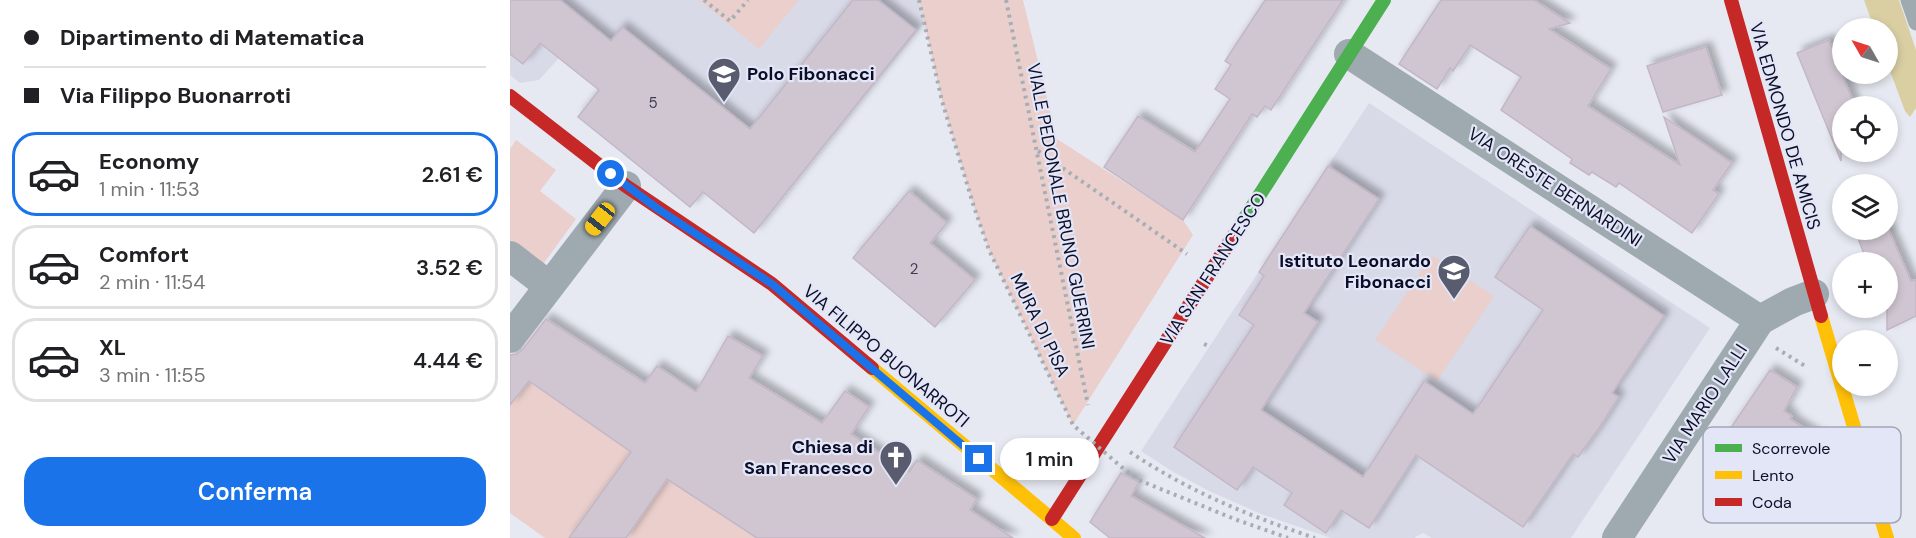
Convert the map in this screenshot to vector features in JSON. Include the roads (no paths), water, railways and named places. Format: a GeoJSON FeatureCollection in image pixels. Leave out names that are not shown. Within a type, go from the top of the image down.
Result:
{"type":"FeatureCollection","features":[{"type":"Feature","properties":{"kind":"street","name":"VIA SAN FRANCESCO"},"geometry":{"type":"LineString","coordinates":[[1055,532],[1384,0]]}},
{"type":"Feature","properties":{"kind":"street","name":"VIA EDMONDO DE AMICIS"},"geometry":{"type":"LineString","coordinates":[[1731,0],[1854,427]]}},
{"type":"Feature","properties":{"kind":"street","name":"VIA ORESTE BERNARDINI"},"geometry":{"type":"LineString","coordinates":[[1349,54],[1760,320]]}},
{"type":"Feature","properties":{"kind":"street","name":"VIA FILIPPO BUONARROTI"},"geometry":{"type":"LineString","coordinates":[[510,96],[627,186],[772,284],[1055,532]]}},
{"type":"Feature","properties":{"kind":"street"},"geometry":{"type":"LineString","coordinates":[[510,338],[627,186]]}},
{"type":"Feature","properties":{"kind":"street"},"geometry":{"type":"LineString","coordinates":[[510,256],[549,286]]}},
{"type":"Feature","properties":{"kind":"street","name":"VIA MARIO LALLI"},"geometry":{"type":"LineString","coordinates":[[1617,538],[1760,320],[1793,302],[1814,294]]}},
{"type":"Feature","properties":{"kind":"street","name":"VIA EDMONDO DE AMICIS"},"geometry":{"type":"LineString","coordinates":[[1883,523],[1887,538]]}},
{"type":"Feature","properties":{"kind":"lane"},"geometry":{"type":"LineString","coordinates":[[1908,0],[1916,22]]}},
{"type":"Feature","properties":{"kind":"place","name":"Polo Fibonacci"},"geometry":{"type":"Point","coordinates":[724,103]}},
{"type":"Feature","properties":{"kind":"place","name":"Istituto Leonardo Fibonacci"},"geometry":{"type":"Point","coordinates":[1454,300]}},
{"type":"Feature","properties":{"kind":"place","name":"Chiesa di San Francesco"},"geometry":{"type":"Point","coordinates":[896,486]}}]}
